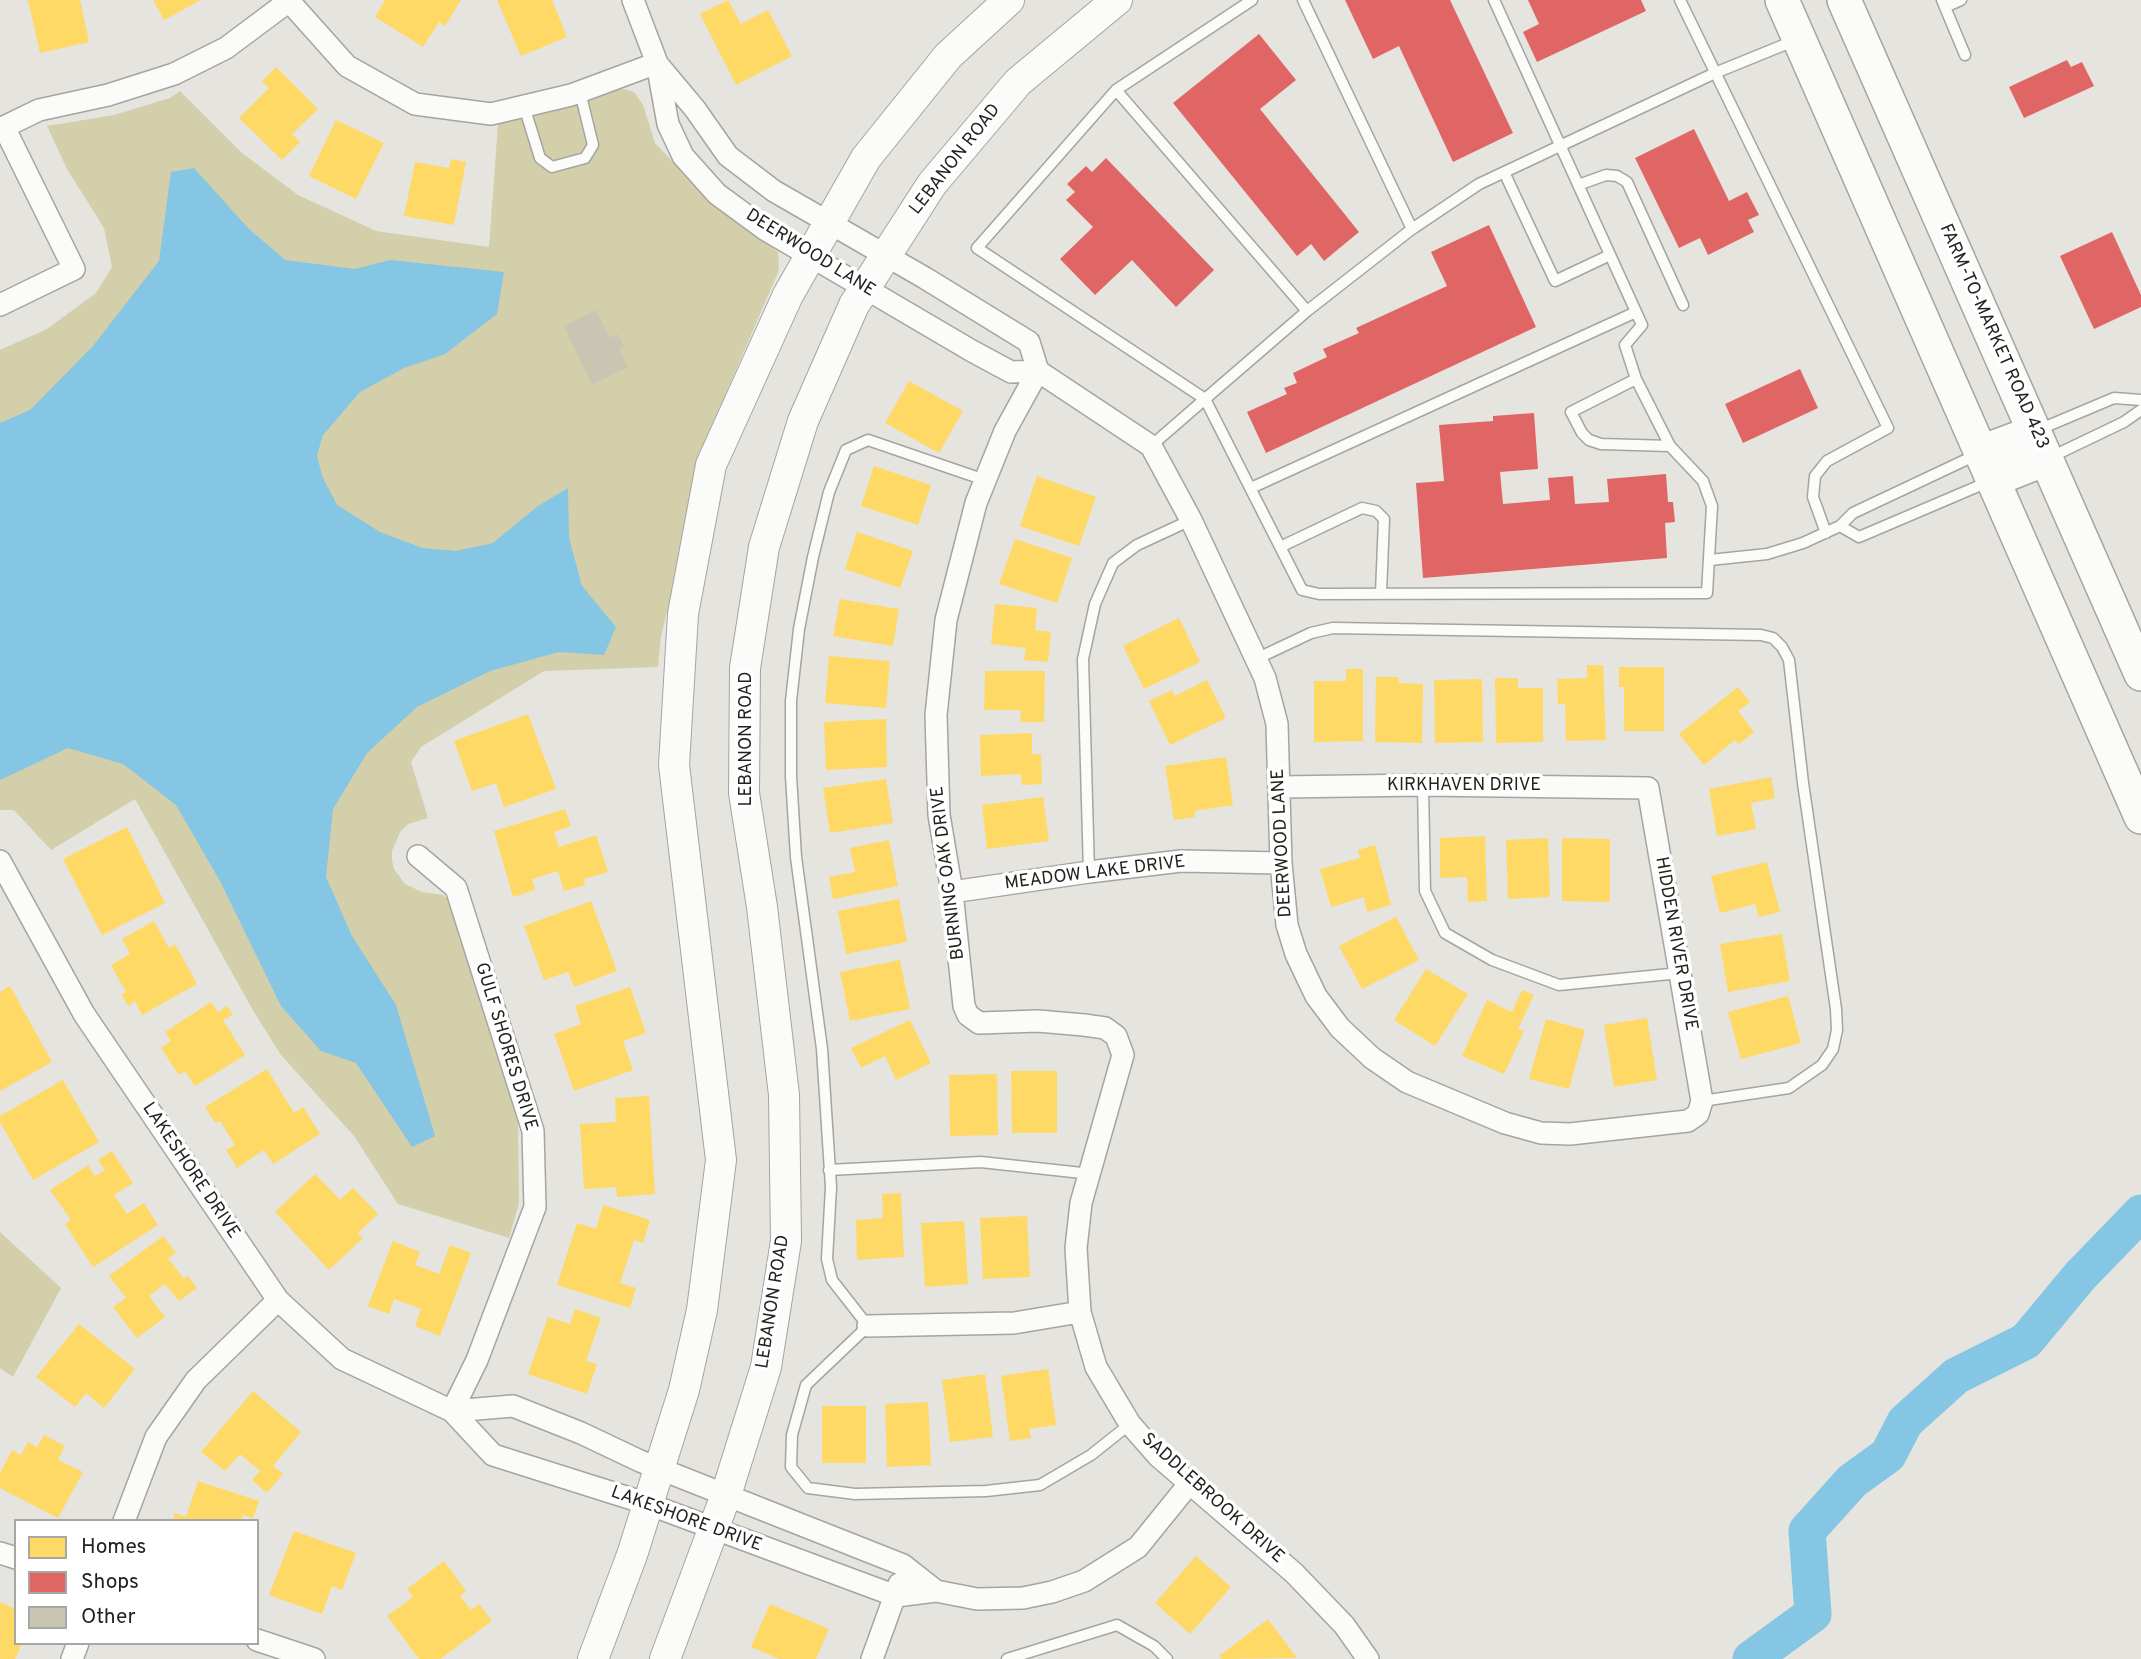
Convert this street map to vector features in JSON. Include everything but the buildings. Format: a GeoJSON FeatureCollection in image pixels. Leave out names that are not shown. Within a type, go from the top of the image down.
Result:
{"type":"FeatureCollection","features":[{"type":"Feature","properties":{"kind":"main road"},"geometry":{"type":"LineString","coordinates":[[593,1659],[632,1555],[684,1390],[702,1310],[721,1160],[674,765],[683,614],[711,466],[788,295],[866,158],[948,56],[1009,0]]}},
{"type":"Feature","properties":{"kind":"main road","name":"LEBANON ROAD"},"geometry":{"type":"LineString","coordinates":[[665,1659],[726,1495],[766,1367],[786,1241],[784,1095],[762,906],[744,793],[746,668],[764,547],[803,421],[849,313],[886,255],[932,184],[1018,82],[1117,0]]}},
{"type":"Feature","properties":{"kind":"main road"},"geometry":{"type":"LineString","coordinates":[[1782,0],[2141,817]]}},
{"type":"Feature","properties":{"kind":"main road","name":"FARM-TO-MARKET ROAD 423"},"geometry":{"type":"LineString","coordinates":[[1844,0],[2141,674]]}},
{"type":"Feature","properties":{"kind":"main road"},"geometry":{"type":"LineString","coordinates":[[1987,466],[2041,445]]}},
{"type":"Feature","properties":{"kind":"street","name":"DEERWOOD LANE"},"geometry":{"type":"LineString","coordinates":[[633,0],[657,63],[668,124],[683,156],[717,194],[766,230],[1011,372],[1038,371],[1151,446],[1191,520],[1265,678],[1277,724],[1281,863],[1287,925],[1296,954],[1316,996],[1340,1028],[1372,1058],[1407,1082],[1505,1123],[1541,1133],[1570,1135],[1688,1121],[1698,1114],[1702,1101]]}},
{"type":"Feature","properties":{"kind":"street"},"geometry":{"type":"LineString","coordinates":[[0,305],[74,269],[4,127],[39,110],[108,95],[174,75],[226,48],[289,1],[347,66],[415,104],[491,114],[580,92],[657,63]]}},
{"type":"Feature","properties":{"kind":"street","name":"DEERWOOD LANE"},"geometry":{"type":"LineString","coordinates":[[657,63],[695,109],[728,156],[774,191],[1030,341],[1038,371]]}},
{"type":"Feature","properties":{"kind":"street","name":"BURNING OAK DRIVE"},"geometry":{"type":"LineString","coordinates":[[1038,371],[1005,431],[976,503],[946,620],[936,715],[939,815],[952,892],[964,1006],[968,1016],[979,1023],[1038,1021],[1084,1025],[1105,1028],[1116,1036]]}},
{"type":"Feature","properties":{"kind":"street","name":"KIRKHAVEN DRIVE"},"geometry":{"type":"LineString","coordinates":[[1280,787],[1423,785],[1648,788]]}},
{"type":"Feature","properties":{"kind":"street","name":"HIDDEN RIVER DRIVE"},"geometry":{"type":"LineString","coordinates":[[1648,788],[1702,1101]]}},
{"type":"Feature","properties":{"kind":"street","name":"GULF SHORES DRIVE"},"geometry":{"type":"LineString","coordinates":[[418,856],[456,888],[533,1131],[534,1207],[477,1360],[452,1411]]}},
{"type":"Feature","properties":{"kind":"street","name":"LAKESHORE DRIVE"},"geometry":{"type":"LineString","coordinates":[[0,861],[84,1014],[278,1300],[342,1359],[452,1411],[493,1455],[648,1504],[896,1596],[936,1591],[977,1599],[1023,1598],[1084,1581],[1138,1547],[1189,1484]]}},
{"type":"Feature","properties":{"kind":"street","name":"MEADOW LAKE DRIVE"},"geometry":{"type":"LineString","coordinates":[[952,892],[1181,862],[1281,863]]}},
{"type":"Feature","properties":{"kind":"street","name":"SADDLEBROOK DRIVE"},"geometry":{"type":"LineString","coordinates":[[1116,1036],[1123,1055],[1082,1203],[1076,1248],[1080,1312],[1096,1367],[1130,1424],[1159,1457],[1294,1573],[1344,1625],[1368,1659]]}},
{"type":"Feature","properties":{"kind":"street"},"geometry":{"type":"LineString","coordinates":[[125,1519],[156,1437],[196,1380],[278,1300]]}},
{"type":"Feature","properties":{"kind":"street"},"geometry":{"type":"LineString","coordinates":[[868,1326],[1014,1322],[1080,1312]]}},
{"type":"Feature","properties":{"kind":"street","name":"LAKESHORE DRIVE"},"geometry":{"type":"LineString","coordinates":[[452,1411],[513,1406],[660,1469],[903,1565],[936,1591]]}},
{"type":"Feature","properties":{"kind":"street"},"geometry":{"type":"LineString","coordinates":[[872,1659],[896,1596],[903,1565]]}},
{"type":"Feature","properties":{"kind":"street"},"geometry":{"type":"LineString","coordinates":[[259,1641],[314,1659]]}},
{"type":"Feature","properties":{"kind":"lane"},"geometry":{"type":"LineString","coordinates":[[1252,0],[1116,90],[977,248],[1205,399],[1302,590],[1319,594],[1707,593],[1712,506],[1703,481],[1670,446],[1636,379],[1625,345],[1642,325],[1494,0]]}},
{"type":"Feature","properties":{"kind":"lane"},"geometry":{"type":"LineString","coordinates":[[1303,0],[1412,229]]}},
{"type":"Feature","properties":{"kind":"lane"},"geometry":{"type":"LineString","coordinates":[[1680,0],[1888,428],[1827,461],[1815,476],[1812,497],[1826,533]]}},
{"type":"Feature","properties":{"kind":"lane"},"geometry":{"type":"LineString","coordinates":[[1961,0],[1943,4],[1965,54]]}},
{"type":"Feature","properties":{"kind":"lane"},"geometry":{"type":"LineString","coordinates":[[1151,446],[1307,311],[1412,229],[1479,184],[1714,73],[1799,39]]}},
{"type":"Feature","properties":{"kind":"lane"},"geometry":{"type":"LineString","coordinates":[[1116,90],[1307,311]]}},
{"type":"Feature","properties":{"kind":"lane"},"geometry":{"type":"LineString","coordinates":[[524,106],[540,158],[552,167],[585,158],[593,145],[580,92]]}},
{"type":"Feature","properties":{"kind":"lane"},"geometry":{"type":"LineString","coordinates":[[1504,172],[1555,281],[1610,255]]}},
{"type":"Feature","properties":{"kind":"lane"},"geometry":{"type":"LineString","coordinates":[[1578,185],[1606,174],[1627,182],[1683,305]]}},
{"type":"Feature","properties":{"kind":"lane"},"geometry":{"type":"LineString","coordinates":[[1251,488],[1636,312]]}},
{"type":"Feature","properties":{"kind":"lane"},"geometry":{"type":"LineString","coordinates":[[1636,379],[1571,412],[1582,433],[1589,440],[1601,444],[1670,446]]}},
{"type":"Feature","properties":{"kind":"lane"},"geometry":{"type":"LineString","coordinates":[[2041,445],[2114,398],[2141,400]]}},
{"type":"Feature","properties":{"kind":"lane"},"geometry":{"type":"LineString","coordinates":[[2041,445],[2124,422],[2141,410]]}},
{"type":"Feature","properties":{"kind":"lane"},"geometry":{"type":"LineString","coordinates":[[985,480],[868,440],[846,450],[830,492],[813,557],[799,629],[791,701],[791,776],[796,857],[822,1048],[830,1170],[827,1259],[832,1280],[868,1326],[806,1385],[792,1435],[791,1467],[808,1488],[855,1494],[986,1491],[1040,1485],[1091,1455],[1130,1424]]}},
{"type":"Feature","properties":{"kind":"lane"},"geometry":{"type":"LineString","coordinates":[[1840,526],[1859,537],[1987,466]]}},
{"type":"Feature","properties":{"kind":"lane"},"geometry":{"type":"LineString","coordinates":[[1710,560],[1767,554],[1826,533],[1840,526],[1853,513],[1987,466]]}},
{"type":"Feature","properties":{"kind":"lane"},"geometry":{"type":"LineString","coordinates":[[1280,547],[1362,508],[1376,511],[1384,519],[1381,593]]}},
{"type":"Feature","properties":{"kind":"lane"},"geometry":{"type":"LineString","coordinates":[[1089,872],[1083,659],[1096,604],[1113,563],[1137,545],[1191,520]]}},
{"type":"Feature","properties":{"kind":"lane"},"geometry":{"type":"LineString","coordinates":[[1256,659],[1311,633],[1333,628],[1761,635],[1773,638],[1789,660],[1837,1030],[1833,1049],[1822,1065],[1789,1088],[1702,1101]]}},
{"type":"Feature","properties":{"kind":"lane"},"geometry":{"type":"LineString","coordinates":[[1423,785],[1425,891],[1446,933],[1492,960],[1559,985],[1680,973]]}},
{"type":"Feature","properties":{"kind":"lane"},"geometry":{"type":"LineString","coordinates":[[830,1170],[981,1162],[1091,1174]]}},
{"type":"Feature","properties":{"kind":"lane"},"geometry":{"type":"LineString","coordinates":[[1007,1659],[1117,1625],[1154,1646],[1167,1659]]}},
{"type":"Feature","properties":{"kind":"shaded area"},"geometry":{"type":"Polygon","coordinates":[[[620,88],[634,92],[643,105],[655,143],[692,182],[778,252],[779,270],[726,393],[702,469],[661,636],[658,667],[544,671],[421,747],[411,762],[428,818],[408,824],[400,832],[392,851],[392,860],[394,869],[405,884],[422,892],[443,895],[451,902],[479,983],[518,1124],[519,1203],[509,1238],[398,1204],[354,1136],[281,1055],[254,1012],[135,799],[51,850],[14,810],[0,810],[0,350],[47,329],[96,293],[112,267],[104,228],[67,169],[47,126],[114,115],[170,98],[180,91],[242,153],[298,195],[376,231],[489,247],[498,124],[620,88]]]}},
{"type":"Feature","properties":{"kind":"shaded area"},"geometry":{"type":"Polygon","coordinates":[[[0,1232],[61,1288],[13,1377],[0,1368],[0,1232]]]}},
{"type":"Feature","properties":{"kind":"water"},"geometry":{"type":"Polygon","coordinates":[[[194,168],[248,228],[285,260],[355,269],[390,260],[504,272],[497,314],[445,354],[404,368],[360,392],[323,435],[317,455],[322,476],[337,505],[380,532],[422,548],[456,551],[493,543],[538,506],[568,488],[569,538],[582,586],[616,627],[604,655],[559,652],[490,671],[417,707],[367,753],[333,809],[326,877],[352,936],[396,1005],[435,1136],[412,1147],[356,1063],[321,1051],[281,1006],[220,881],[176,805],[123,764],[68,748],[0,780],[0,423],[30,410],[93,346],[159,261],[171,172],[194,168]]]}},
{"type":"Feature","properties":{"kind":"waterway"},"geometry":{"type":"LineString","coordinates":[[1751,1659],[1813,1614],[1807,1531],[1852,1481],[1888,1455],[1905,1422],[1956,1376],[2026,1341],[2080,1276],[2141,1213]]}}]}
